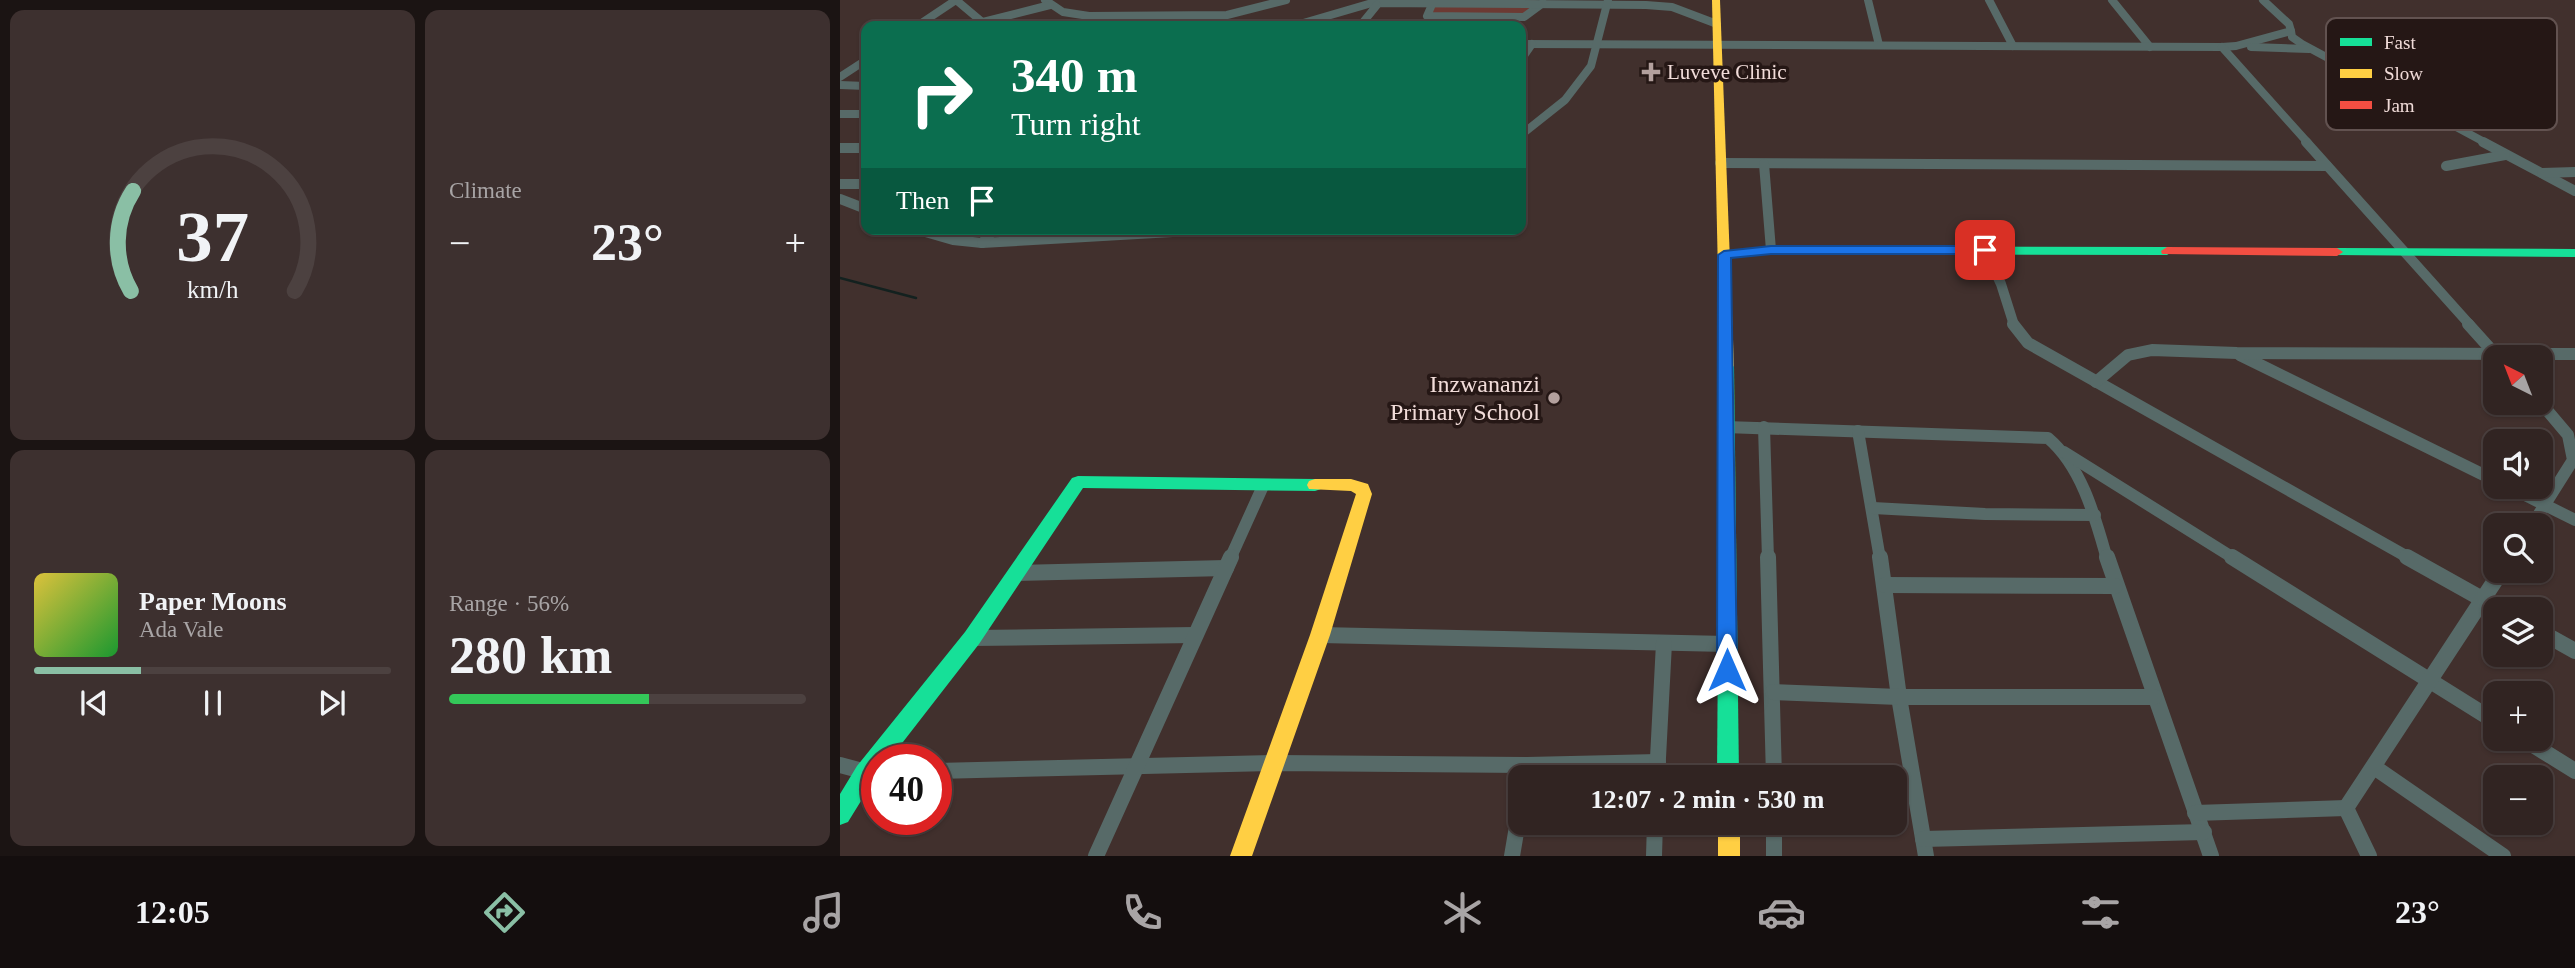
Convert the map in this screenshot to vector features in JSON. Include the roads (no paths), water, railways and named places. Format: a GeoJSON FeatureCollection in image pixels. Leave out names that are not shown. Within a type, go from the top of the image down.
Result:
{"type":"FeatureCollection","features":[{"type":"Feature","properties":{"kind":"street"},"geometry":{"type":"LineString","coordinates":[[924,21],[956,0],[980,21]]}},
{"type":"Feature","properties":{"kind":"street"},"geometry":{"type":"LineString","coordinates":[[996,21],[1048,3],[1080,15],[1220,16],[1286,0]]}},
{"type":"Feature","properties":{"kind":"street"},"geometry":{"type":"LineString","coordinates":[[1716,0],[1724,255],[1728,765]]}},
{"type":"Feature","properties":{"kind":"street"},"geometry":{"type":"LineString","coordinates":[[1868,0],[1879,45]]}},
{"type":"Feature","properties":{"kind":"street"},"geometry":{"type":"LineString","coordinates":[[1989,0],[2012,46]]}},
{"type":"Feature","properties":{"kind":"street"},"geometry":{"type":"LineString","coordinates":[[2112,0],[2150,47]]}},
{"type":"Feature","properties":{"kind":"street"},"geometry":{"type":"LineString","coordinates":[[2263,0],[2289,24],[2292,37],[2326,57]]}},
{"type":"Feature","properties":{"kind":"street"},"geometry":{"type":"LineString","coordinates":[[1315,21],[1374,3],[1432,3],[1427,16],[1520,17],[1530,14],[1544,3],[1607,3],[1672,7],[1717,24]]}},
{"type":"Feature","properties":{"kind":"street"},"geometry":{"type":"LineString","coordinates":[[1363,21],[1374,3]]}},
{"type":"Feature","properties":{"kind":"street"},"geometry":{"type":"LineString","coordinates":[[1526,131],[1553,112],[1578,86],[1591,66],[1607,3]]}},
{"type":"Feature","properties":{"kind":"street"},"geometry":{"type":"LineString","coordinates":[[2236,46],[2291,31]]}},
{"type":"Feature","properties":{"kind":"street"},"geometry":{"type":"LineString","coordinates":[[1526,44],[2236,46],[2311,49]]}},
{"type":"Feature","properties":{"kind":"street"},"geometry":{"type":"LineString","coordinates":[[1526,53],[1532,44]]}},
{"type":"Feature","properties":{"kind":"street"},"geometry":{"type":"LineString","coordinates":[[2222,47],[2488,345]]}},
{"type":"Feature","properties":{"kind":"street"},"geometry":{"type":"LineString","coordinates":[[840,77],[861,63]]}},
{"type":"Feature","properties":{"kind":"street"},"geometry":{"type":"LineString","coordinates":[[840,85],[861,86]]}},
{"type":"Feature","properties":{"kind":"street"},"geometry":{"type":"LineString","coordinates":[[840,114],[861,114]]}},
{"type":"Feature","properties":{"kind":"street"},"geometry":{"type":"LineString","coordinates":[[2459,130],[2575,191]]}},
{"type":"Feature","properties":{"kind":"street"},"geometry":{"type":"LineString","coordinates":[[840,148],[861,148]]}},
{"type":"Feature","properties":{"kind":"street"},"geometry":{"type":"LineString","coordinates":[[2446,166],[2505,155]]}},
{"type":"Feature","properties":{"kind":"street"},"geometry":{"type":"LineString","coordinates":[[1720,163],[2327,166]]}},
{"type":"Feature","properties":{"kind":"street"},"geometry":{"type":"LineString","coordinates":[[1764,163],[1771,250]]}},
{"type":"Feature","properties":{"kind":"street"},"geometry":{"type":"LineString","coordinates":[[2542,173],[2575,172]]}},
{"type":"Feature","properties":{"kind":"street"},"geometry":{"type":"LineString","coordinates":[[840,184],[861,184]]}},
{"type":"Feature","properties":{"kind":"street"},"geometry":{"type":"LineString","coordinates":[[840,199],[861,207]]}},
{"type":"Feature","properties":{"kind":"street"},"geometry":{"type":"LineString","coordinates":[[935,235],[982,243],[1121,235]]}},
{"type":"Feature","properties":{"kind":"street"},"geometry":{"type":"LineString","coordinates":[[982,243],[989,235]]}},
{"type":"Feature","properties":{"kind":"street"},"geometry":{"type":"LineString","coordinates":[[1724,255],[1771,250],[2575,253]]}},
{"type":"Feature","properties":{"kind":"street"},"geometry":{"type":"LineString","coordinates":[[1985,250],[2001,284],[2009,316],[2022,337],[2039,350],[2483,600],[2346,808]]}},
{"type":"Feature","properties":{"kind":"street"},"geometry":{"type":"LineString","coordinates":[[2096,382],[2117,362],[2141,350],[2483,354]]}},
{"type":"Feature","properties":{"kind":"street"},"geometry":{"type":"LineString","coordinates":[[2236,353],[2483,475]]}},
{"type":"Feature","properties":{"kind":"street"},"geometry":{"type":"LineString","coordinates":[[2553,354],[2575,354]]}},
{"type":"Feature","properties":{"kind":"street"},"geometry":{"type":"LineString","coordinates":[[2540,513],[2573,460],[2574,450],[2567,433],[2551,415]]}},
{"type":"Feature","properties":{"kind":"street"},"geometry":{"type":"LineString","coordinates":[[1726,427],[2043,437],[2483,714]]}},
{"type":"Feature","properties":{"kind":"street"},"geometry":{"type":"LineString","coordinates":[[1765,427],[1774,765]]}},
{"type":"Feature","properties":{"kind":"street"},"geometry":{"type":"LineString","coordinates":[[1858,430],[1873,508],[1899,697],[1925,848],[2204,832]]}},
{"type":"Feature","properties":{"kind":"street"},"geometry":{"type":"LineString","coordinates":[[2064,452],[2095,515],[2115,586],[2211,856]]}},
{"type":"Feature","properties":{"kind":"street"},"geometry":{"type":"LineString","coordinates":[[893,744],[972,638],[1078,482],[1126,480],[1263,486],[1351,485],[1362,488],[1363,494],[1320,635],[1241,856]]}},
{"type":"Feature","properties":{"kind":"street"},"geometry":{"type":"LineString","coordinates":[[1096,856],[1263,486]]}},
{"type":"Feature","properties":{"kind":"street"},"geometry":{"type":"LineString","coordinates":[[2533,499],[2575,520]]}},
{"type":"Feature","properties":{"kind":"street"},"geometry":{"type":"LineString","coordinates":[[1873,508],[1985,514],[2095,515]]}},
{"type":"Feature","properties":{"kind":"street"},"geometry":{"type":"LineString","coordinates":[[1016,573],[1226,568]]}},
{"type":"Feature","properties":{"kind":"street"},"geometry":{"type":"LineString","coordinates":[[1885,585],[2115,586]]}},
{"type":"Feature","properties":{"kind":"street"},"geometry":{"type":"LineString","coordinates":[[972,638],[1195,635]]}},
{"type":"Feature","properties":{"kind":"street"},"geometry":{"type":"LineString","coordinates":[[1320,635],[1727,644]]}},
{"type":"Feature","properties":{"kind":"street"},"geometry":{"type":"LineString","coordinates":[[2553,639],[2575,651]]}},
{"type":"Feature","properties":{"kind":"street"},"geometry":{"type":"LineString","coordinates":[[1657,765],[1664,643]]}},
{"type":"Feature","properties":{"kind":"street"},"geometry":{"type":"LineString","coordinates":[[1773,692],[1899,697],[2154,697]]}},
{"type":"Feature","properties":{"kind":"street"},"geometry":{"type":"LineString","coordinates":[[2543,751],[2575,771]]}},
{"type":"Feature","properties":{"kind":"street"},"geometry":{"type":"LineString","coordinates":[[952,771],[1276,763],[1508,770]]}},
{"type":"Feature","properties":{"kind":"street"},"geometry":{"type":"LineString","coordinates":[[840,765],[861,770]]}},
{"type":"Feature","properties":{"kind":"street"},"geometry":{"type":"LineString","coordinates":[[2374,767],[2503,856]]}},
{"type":"Feature","properties":{"kind":"street"},"geometry":{"type":"LineString","coordinates":[[840,814],[861,786]]}},
{"type":"Feature","properties":{"kind":"street"},"geometry":{"type":"LineString","coordinates":[[2195,813],[2346,808]]}},
{"type":"Feature","properties":{"kind":"street"},"geometry":{"type":"LineString","coordinates":[[2346,808],[2369,856]]}},
{"type":"Feature","properties":{"kind":"street"},"geometry":{"type":"LineString","coordinates":[[1512,856],[1516,835]]}},
{"type":"Feature","properties":{"kind":"street"},"geometry":{"type":"LineString","coordinates":[[1654,856],[1655,835]]}},
{"type":"Feature","properties":{"kind":"street"},"geometry":{"type":"LineString","coordinates":[[1729,835],[1729,856]]}},
{"type":"Feature","properties":{"kind":"street"},"geometry":{"type":"LineString","coordinates":[[1774,835],[1774,856]]}},
{"type":"Feature","properties":{"kind":"waterway"},"geometry":{"type":"LineString","coordinates":[[840,278],[916,298]]}},
{"type":"Feature","properties":{"kind":"place","name":"Luveve Clinic"},"geometry":{"type":"Point","coordinates":[1651,72]}},
{"type":"Feature","properties":{"kind":"place","name":"Inzwananzi Primary School"},"geometry":{"type":"Point","coordinates":[1554,398]}}]}
